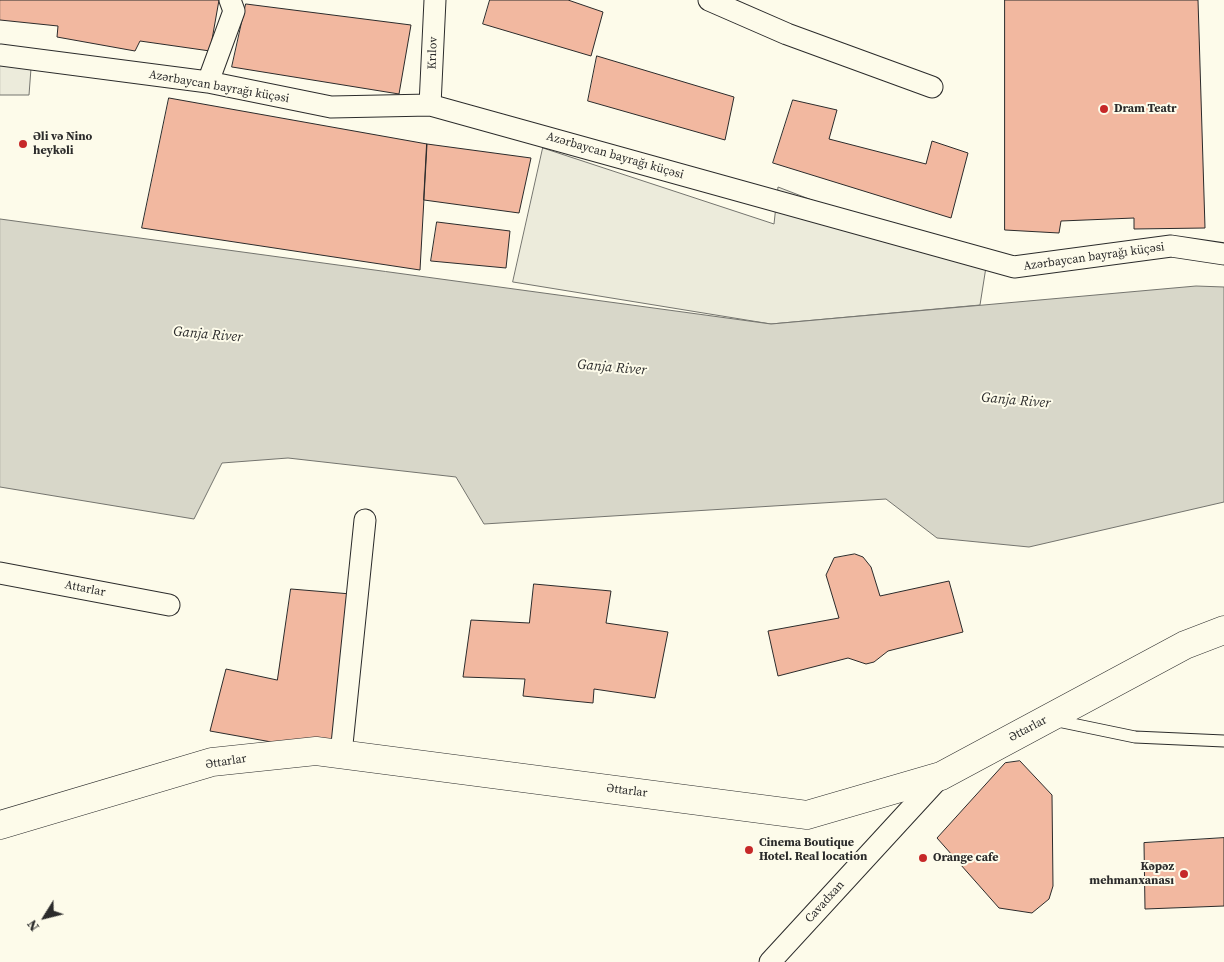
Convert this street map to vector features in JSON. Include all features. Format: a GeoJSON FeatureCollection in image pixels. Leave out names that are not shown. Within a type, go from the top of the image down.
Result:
{"type":"FeatureCollection","features":[{"type":"Feature","properties":{"kind":"street"},"geometry":{"type":"LineString","coordinates":[[208,82],[234,11],[230,0]]}},
{"type":"Feature","properties":{"kind":"street","name":"Krılov"},"geometry":{"type":"LineString","coordinates":[[430,105],[435,0]]}},
{"type":"Feature","properties":{"kind":"street"},"geometry":{"type":"LineString","coordinates":[[710,0],[787,34],[932,88]]}},
{"type":"Feature","properties":{"kind":"street","name":"Azərbaycan bayrağı küçəsi"},"geometry":{"type":"LineString","coordinates":[[0,55],[208,82],[332,107],[430,105],[1014,267],[1171,246],[1224,254]]}},
{"type":"Feature","properties":{"kind":"street"},"geometry":{"type":"LineString","coordinates":[[341,754],[365,520]]}},
{"type":"Feature","properties":{"kind":"street","name":"Attarlar"},"geometry":{"type":"LineString","coordinates":[[0,573],[169,605]]}},
{"type":"Feature","properties":{"kind":"street","name":"Əttarlar"},"geometry":{"type":"LineString","coordinates":[[0,825],[212,762],[316,751],[807,815],[941,776],[1185,644],[1224,630]]}},
{"type":"Feature","properties":{"kind":"street","name":"Cavadxan"},"geometry":{"type":"LineString","coordinates":[[770,962],[941,776]]}},
{"type":"Feature","properties":{"kind":"lane"},"geometry":{"type":"LineString","coordinates":[[1047,719],[1135,737],[1224,741]]}},
{"type":"Feature","properties":{"kind":"shaded area"},"geometry":{"type":"Polygon","coordinates":[[[0,53],[32,55],[29,95],[0,95],[0,53]]]}},
{"type":"Feature","properties":{"kind":"shaded area"},"geometry":{"type":"Polygon","coordinates":[[[543,148],[774,224],[778,187],[986,267],[980,305],[771,324],[513,282],[543,148]]]}},
{"type":"Feature","properties":{"kind":"water","name":"Ganja River"},"geometry":{"type":"Polygon","coordinates":[[[0,219],[771,324],[1196,286],[1224,287],[1224,502],[1029,547],[937,538],[886,499],[484,524],[456,477],[288,458],[222,463],[194,519],[0,487],[0,219]]]}},
{"type":"Feature","properties":{"kind":"building"},"geometry":{"type":"Polygon","coordinates":[[[0,0],[219,0],[210,51],[140,41],[135,51],[57,37],[58,26],[0,20],[0,0]]]}},
{"type":"Feature","properties":{"kind":"building"},"geometry":{"type":"Polygon","coordinates":[[[490,0],[568,0],[603,12],[591,56],[483,24],[490,0]]]}},
{"type":"Feature","properties":{"kind":"building","name":"Dram Teatr"},"geometry":{"type":"Polygon","coordinates":[[[1005,0],[1198,0],[1205,228],[1134,229],[1134,218],[1061,221],[1059,233],[1005,230],[1005,0]]]}},
{"type":"Feature","properties":{"kind":"building"},"geometry":{"type":"Polygon","coordinates":[[[246,4],[411,25],[399,94],[232,67],[246,4]]]}},
{"type":"Feature","properties":{"kind":"building"},"geometry":{"type":"Polygon","coordinates":[[[597,56],[734,97],[725,140],[588,101],[597,56]]]}},
{"type":"Feature","properties":{"kind":"building"},"geometry":{"type":"Polygon","coordinates":[[[169,98],[427,144],[420,270],[142,228],[169,98]]]}},
{"type":"Feature","properties":{"kind":"building"},"geometry":{"type":"Polygon","coordinates":[[[793,100],[837,110],[829,139],[926,164],[932,141],[968,153],[951,218],[773,163],[793,100]]]}},
{"type":"Feature","properties":{"kind":"building"},"geometry":{"type":"Polygon","coordinates":[[[427,144],[531,158],[519,213],[424,200],[427,144]]]}},
{"type":"Feature","properties":{"kind":"building"},"geometry":{"type":"Polygon","coordinates":[[[437,222],[510,231],[506,268],[431,261],[437,222]]]}},
{"type":"Feature","properties":{"kind":"building"},"geometry":{"type":"Polygon","coordinates":[[[855,554],[863,557],[871,567],[880,596],[949,581],[963,632],[888,651],[874,662],[866,664],[848,658],[778,676],[768,631],[839,618],[826,575],[834,558],[855,554]]]}},
{"type":"Feature","properties":{"kind":"building"},"geometry":{"type":"Polygon","coordinates":[[[534,584],[611,591],[606,623],[668,632],[655,698],[594,689],[593,703],[523,696],[525,679],[463,677],[471,620],[529,623],[534,584]]]}},
{"type":"Feature","properties":{"kind":"building"},"geometry":{"type":"Polygon","coordinates":[[[291,589],[351,594],[333,753],[210,731],[226,669],[277,680],[291,589]]]}},
{"type":"Feature","properties":{"kind":"building"},"geometry":{"type":"Polygon","coordinates":[[[1020,761],[1052,795],[1053,886],[1049,899],[1032,913],[999,908],[937,838],[1005,763],[1020,761]]]}},
{"type":"Feature","properties":{"kind":"building","name":"Kəpəz mehmanxanası"},"geometry":{"type":"Polygon","coordinates":[[[1224,838],[1224,906],[1145,909],[1144,843],[1224,838]]]}},
{"type":"Feature","properties":{"kind":"place","name":"Dram Teatr"},"geometry":{"type":"Point","coordinates":[1104,109]}},
{"type":"Feature","properties":{"kind":"place","name":"Əli və Nino heykəli"},"geometry":{"type":"Point","coordinates":[23,144]}},
{"type":"Feature","properties":{"kind":"place","name":"Cinema Boutique Hotel. Real location"},"geometry":{"type":"Point","coordinates":[749,850]}},
{"type":"Feature","properties":{"kind":"place","name":"Orange cafe"},"geometry":{"type":"Point","coordinates":[923,858]}},
{"type":"Feature","properties":{"kind":"place","name":"Kəpəz mehmanxanası"},"geometry":{"type":"Point","coordinates":[1184,874]}}]}
